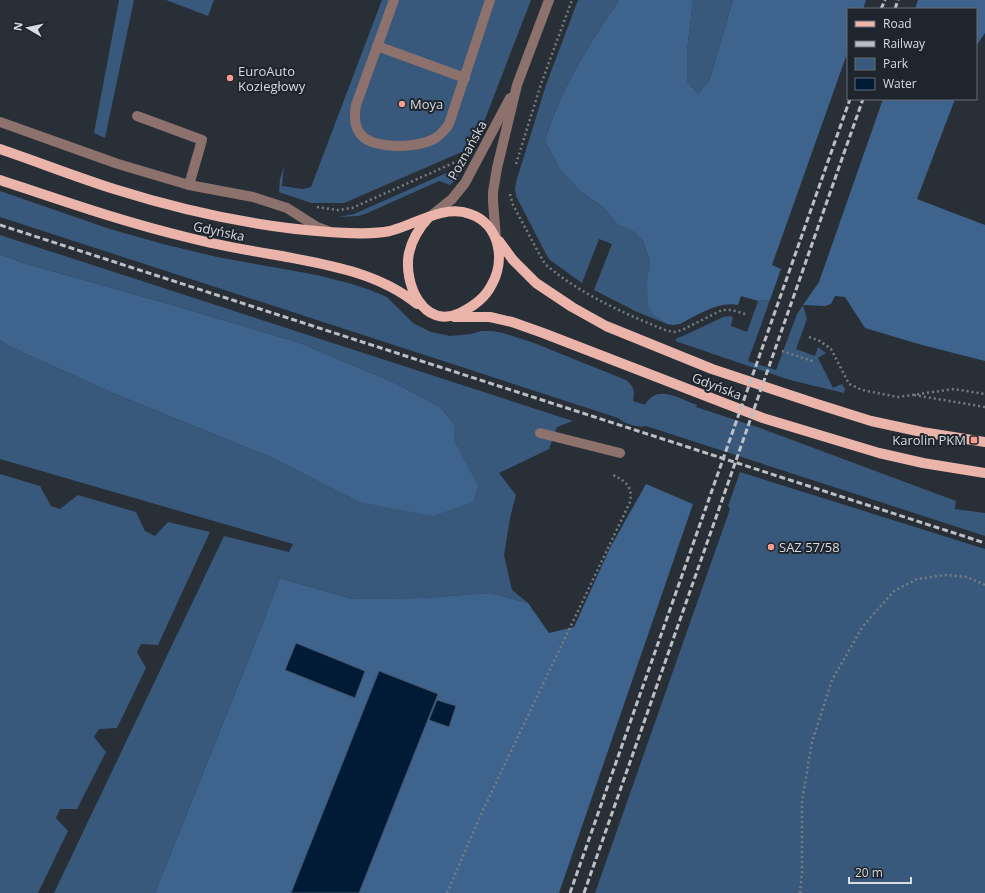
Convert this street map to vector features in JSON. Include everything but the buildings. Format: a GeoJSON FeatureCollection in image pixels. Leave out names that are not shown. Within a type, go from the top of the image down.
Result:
{"type":"FeatureCollection","features":[{"type":"Feature","properties":{"kind":"main road","name":"Gdyńska"},"geometry":{"type":"LineString","coordinates":[[0,149],[115,189],[231,219],[281,227],[331,232],[375,232],[389,231],[429,217]]}},
{"type":"Feature","properties":{"kind":"main road","name":"Gdyńska"},"geometry":{"type":"LineString","coordinates":[[0,180],[145,227],[192,239],[308,261],[364,275],[393,287],[428,312]]}},
{"type":"Feature","properties":{"kind":"main road"},"geometry":{"type":"LineString","coordinates":[[451,212],[469,214],[485,223],[496,238],[499,252],[496,274],[490,288],[476,303],[461,313],[443,317],[428,312],[422,306],[414,294],[409,275],[408,260],[409,252],[415,236],[429,217],[451,212]]}},
{"type":"Feature","properties":{"kind":"main road","name":"Gdyńska"},"geometry":{"type":"LineString","coordinates":[[496,238],[509,256],[536,283],[572,307],[606,326],[712,369],[830,408],[871,420],[922,432],[985,442]]}},
{"type":"Feature","properties":{"kind":"main road","name":"Gdyńska"},"geometry":{"type":"LineString","coordinates":[[443,317],[480,316],[512,322],[763,418],[879,453],[923,463],[985,473]]}},
{"type":"Feature","properties":{"kind":"street"},"geometry":{"type":"LineString","coordinates":[[394,0],[356,105],[354,116],[356,127],[366,140],[386,146],[412,146],[425,143],[435,139],[449,124],[490,0]]}},
{"type":"Feature","properties":{"kind":"street","name":"Poznańska"},"geometry":{"type":"LineString","coordinates":[[429,217],[452,199],[465,183],[517,85],[549,0]]}},
{"type":"Feature","properties":{"kind":"street"},"geometry":{"type":"LineString","coordinates":[[377,46],[465,78]]}},
{"type":"Feature","properties":{"kind":"street","name":"Poznańska"},"geometry":{"type":"LineString","coordinates":[[496,238],[493,202],[495,180],[517,85]]}},
{"type":"Feature","properties":{"kind":"street"},"geometry":{"type":"LineString","coordinates":[[137,116],[202,140],[189,185]]}},
{"type":"Feature","properties":{"kind":"street"},"geometry":{"type":"LineString","coordinates":[[0,122],[118,164],[189,185],[252,196],[287,208],[317,227],[331,232]]}},
{"type":"Feature","properties":{"kind":"street"},"geometry":{"type":"LineString","coordinates":[[540,433],[620,453]]}},
{"type":"Feature","properties":{"kind":"path"},"geometry":{"type":"LineString","coordinates":[[515,166],[541,84],[572,0]]}},
{"type":"Feature","properties":{"kind":"path"},"geometry":{"type":"LineString","coordinates":[[328,210],[345,210],[352,208],[466,157]]}},
{"type":"Feature","properties":{"kind":"path"},"geometry":{"type":"LineString","coordinates":[[510,189],[513,205],[546,264],[585,292],[610,306],[665,330],[674,332],[682,330],[722,310],[732,310],[745,314]]}},
{"type":"Feature","properties":{"kind":"path"},"geometry":{"type":"LineString","coordinates":[[809,337],[820,340],[831,349],[845,378],[849,384],[855,388],[894,397],[954,389],[985,394]]}},
{"type":"Feature","properties":{"kind":"path"},"geometry":{"type":"LineString","coordinates":[[782,351],[815,362]]}},
{"type":"Feature","properties":{"kind":"path"},"geometry":{"type":"LineString","coordinates":[[912,395],[985,407]]}},
{"type":"Feature","properties":{"kind":"path"},"geometry":{"type":"LineString","coordinates":[[447,893],[482,812],[630,502],[630,489],[624,480],[611,474]]}},
{"type":"Feature","properties":{"kind":"path"},"geometry":{"type":"LineString","coordinates":[[800,893],[802,872],[802,801],[812,742],[832,680],[863,626],[894,591],[917,579],[946,575],[967,577],[985,585]]}},
{"type":"Feature","properties":{"kind":"green space"},"geometry":{"type":"Polygon","coordinates":[[[119,0],[134,0],[105,138],[94,133],[119,0]]]}},
{"type":"Feature","properties":{"kind":"green space"},"geometry":{"type":"Polygon","coordinates":[[[166,0],[214,0],[208,16],[166,0]]]}},
{"type":"Feature","properties":{"kind":"green space"},"geometry":{"type":"Polygon","coordinates":[[[382,0],[531,0],[475,145],[468,142],[464,151],[344,203],[311,203],[279,192],[280,179],[284,166],[282,186],[303,189],[311,187],[382,0]]]}},
{"type":"Feature","properties":{"kind":"green space"},"geometry":{"type":"Polygon","coordinates":[[[578,0],[619,0],[576,68],[551,122],[545,141],[561,171],[581,192],[603,207],[617,224],[634,232],[643,241],[650,261],[647,280],[653,315],[667,324],[637,312],[594,290],[612,244],[599,239],[582,283],[550,260],[516,196],[516,182],[546,85],[578,0]]]}},
{"type":"Feature","properties":{"kind":"green space"},"geometry":{"type":"Polygon","coordinates":[[[693,0],[733,0],[710,79],[698,94],[687,81],[687,52],[693,0]]]}},
{"type":"Feature","properties":{"kind":"green space"},"geometry":{"type":"Polygon","coordinates":[[[462,166],[456,179],[450,185],[439,181],[365,214],[339,217],[354,214],[462,166]]]}},
{"type":"Feature","properties":{"kind":"green space"},"geometry":{"type":"Polygon","coordinates":[[[0,191],[110,229],[163,244],[217,257],[317,275],[352,284],[387,297],[413,323],[431,332],[450,336],[471,334],[481,331],[493,331],[534,343],[626,380],[633,389],[633,401],[645,405],[650,398],[656,395],[669,394],[697,405],[696,407],[760,428],[956,501],[955,509],[985,513],[985,536],[646,426],[631,425],[618,418],[0,217],[0,191]]]}},
{"type":"Feature","properties":{"kind":"green space"},"geometry":{"type":"Polygon","coordinates":[[[0,235],[573,421],[557,427],[549,449],[499,473],[516,495],[510,518],[504,555],[512,590],[528,603],[490,593],[424,598],[352,599],[280,578],[155,893],[54,893],[224,536],[289,552],[293,544],[0,459],[0,340],[9,346],[108,391],[270,457],[359,502],[478,485],[454,440],[455,425],[440,407],[395,383],[300,343],[23,263],[0,254],[0,235]]]}},
{"type":"Feature","properties":{"kind":"green space"},"geometry":{"type":"Polygon","coordinates":[[[770,300],[748,361],[776,370],[797,314],[803,305],[807,319],[796,349],[815,356],[818,347],[826,353],[818,358],[833,388],[842,384],[845,389],[844,393],[790,380],[675,341],[677,338],[723,317],[729,316],[733,317],[731,326],[747,332],[758,301],[770,300]]]}},
{"type":"Feature","properties":{"kind":"green space"},"geometry":{"type":"Polygon","coordinates":[[[740,472],[985,549],[985,893],[595,893],[730,509],[728,506],[740,472]]]}},
{"type":"Feature","properties":{"kind":"green space"},"geometry":{"type":"Polygon","coordinates":[[[0,474],[40,486],[51,506],[60,509],[78,495],[136,512],[145,531],[155,536],[168,522],[210,532],[158,645],[141,644],[137,652],[146,668],[117,728],[99,729],[94,737],[106,752],[77,809],[60,809],[56,818],[68,831],[38,893],[0,893],[0,474]]]}},
{"type":"Feature","properties":{"kind":"shaded area"},"geometry":{"type":"Polygon","coordinates":[[[619,0],[693,0],[687,52],[687,81],[698,94],[710,79],[733,0],[866,0],[863,8],[847,8],[847,54],[772,265],[781,269],[770,300],[758,301],[741,296],[738,305],[731,304],[716,307],[680,324],[673,325],[667,324],[653,315],[648,305],[647,280],[650,261],[643,241],[634,232],[617,224],[603,207],[581,192],[561,171],[545,141],[551,122],[567,86],[597,33],[619,0]]]}},
{"type":"Feature","properties":{"kind":"shaded area"},"geometry":{"type":"Polygon","coordinates":[[[918,0],[985,0],[985,33],[977,45],[977,8],[915,8],[918,0]]]}},
{"type":"Feature","properties":{"kind":"shaded area"},"geometry":{"type":"Polygon","coordinates":[[[883,100],[955,100],[917,199],[985,225],[985,361],[922,345],[865,328],[845,297],[835,296],[831,304],[825,306],[803,305],[819,282],[883,100]]]}},
{"type":"Feature","properties":{"kind":"shaded area"},"geometry":{"type":"Polygon","coordinates":[[[0,254],[23,263],[300,343],[395,383],[440,407],[455,425],[454,440],[478,485],[473,502],[433,516],[359,502],[270,457],[108,391],[9,346],[0,340],[0,254]]]}},
{"type":"Feature","properties":{"kind":"shaded area"},"geometry":{"type":"Polygon","coordinates":[[[646,484],[693,504],[559,893],[359,893],[438,694],[379,671],[291,893],[155,893],[280,578],[352,599],[424,598],[490,593],[528,603],[549,633],[574,627],[610,548],[646,484]]]}},
{"type":"Feature","properties":{"kind":"water"},"geometry":{"type":"Polygon","coordinates":[[[296,643],[365,671],[355,698],[285,670],[296,643]]]}},
{"type":"Feature","properties":{"kind":"water"},"geometry":{"type":"Polygon","coordinates":[[[379,671],[438,694],[359,893],[291,893],[379,671]]]}},
{"type":"Feature","properties":{"kind":"water"},"geometry":{"type":"Polygon","coordinates":[[[437,700],[456,706],[449,727],[429,720],[437,700]]]}},
{"type":"Feature","properties":{"kind":"railway"},"geometry":{"type":"LineString","coordinates":[[881,8],[885,0]]}},
{"type":"Feature","properties":{"kind":"railway"},"geometry":{"type":"LineString","coordinates":[[895,8],[898,0]]}},
{"type":"Feature","properties":{"kind":"railway"},"geometry":{"type":"LineString","coordinates":[[570,893],[850,100]]}},
{"type":"Feature","properties":{"kind":"railway"},"geometry":{"type":"LineString","coordinates":[[584,893],[863,100]]}},
{"type":"Feature","properties":{"kind":"railway"},"geometry":{"type":"LineString","coordinates":[[0,225],[985,543]]}},
{"type":"Feature","properties":{"kind":"place","name":"EuroAuto Koziegłowy"},"geometry":{"type":"Point","coordinates":[230,78]}},
{"type":"Feature","properties":{"kind":"place","name":"Moya"},"geometry":{"type":"Point","coordinates":[402,104]}},
{"type":"Feature","properties":{"kind":"place","name":"Karolin PKM"},"geometry":{"type":"Point","coordinates":[974,440]}},
{"type":"Feature","properties":{"kind":"place","name":"SAZ 57/58"},"geometry":{"type":"Point","coordinates":[771,547]}}]}
